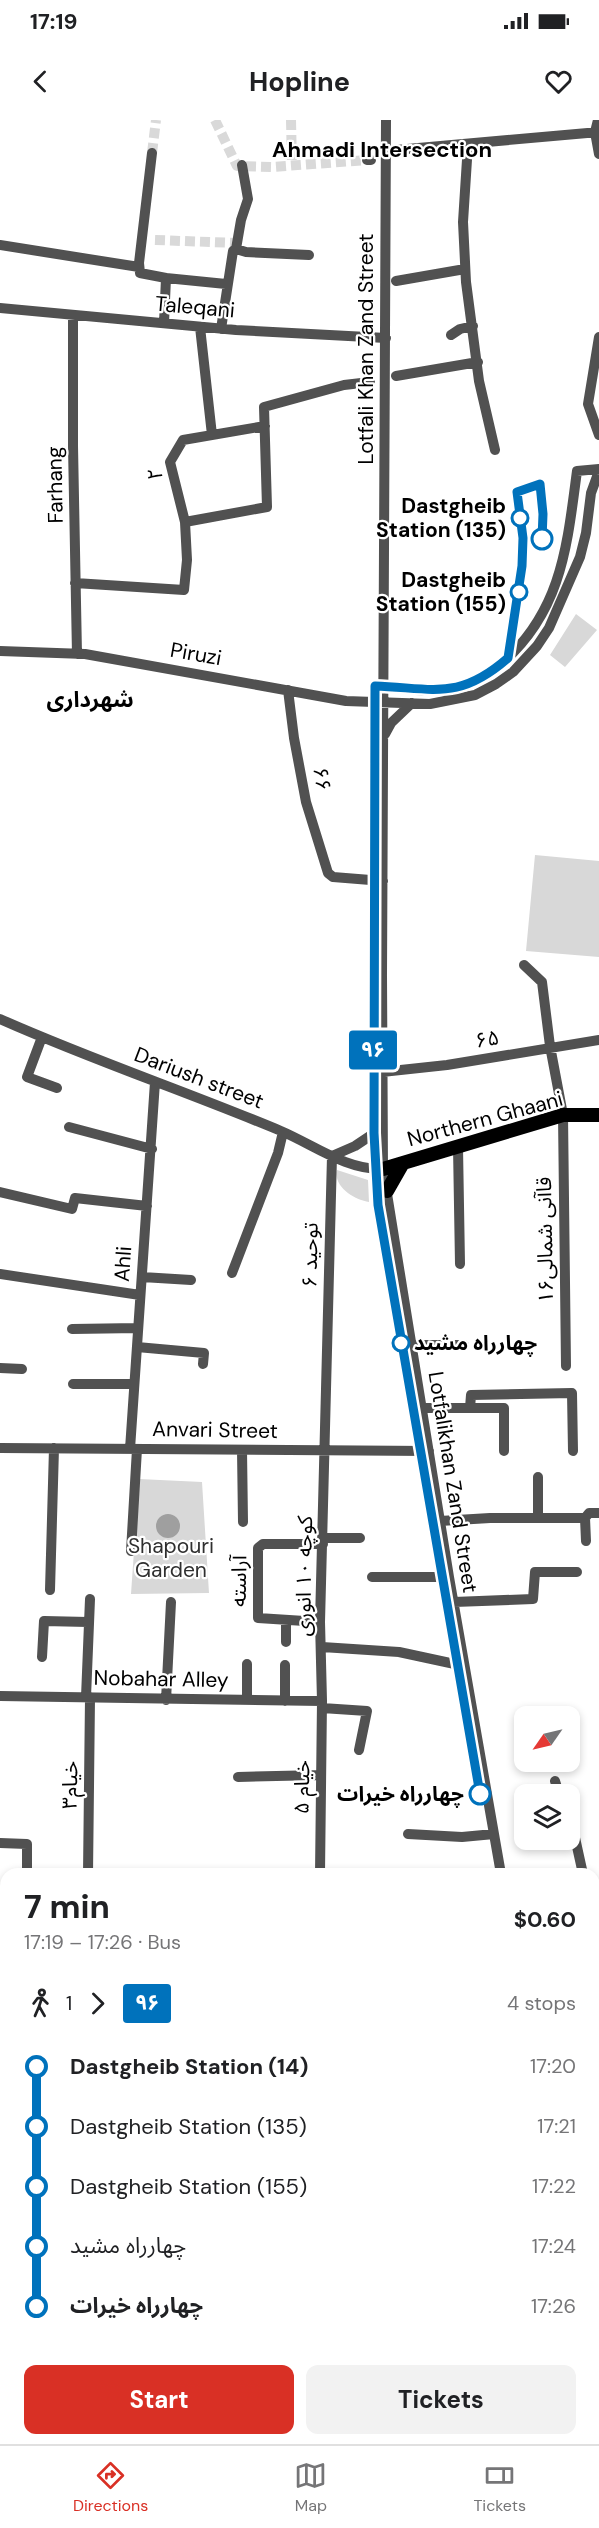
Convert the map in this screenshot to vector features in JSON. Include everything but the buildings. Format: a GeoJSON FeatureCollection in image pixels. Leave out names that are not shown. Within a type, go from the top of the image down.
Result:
{"type":"FeatureCollection","features":[{"type":"Feature","properties":{"kind":"main road","name":"Northern Ghaani"},"geometry":{"type":"LineString","coordinates":[[383,1169],[563,1115],[599,1115]]}},
{"type":"Feature","properties":{"kind":"main road"},"geometry":{"type":"LineString","coordinates":[[387,1191],[403,1163]]}},
{"type":"Feature","properties":{"kind":"street","name":"Lotfali Khan Zand Street"},"geometry":{"type":"LineString","coordinates":[[384,702],[386,120]]}},
{"type":"Feature","properties":{"kind":"street"},"geometry":{"type":"LineString","coordinates":[[598,120],[599,154]]}},
{"type":"Feature","properties":{"kind":"street"},"geometry":{"type":"LineString","coordinates":[[396,150],[597,132]]}},
{"type":"Feature","properties":{"kind":"street"},"geometry":{"type":"LineString","coordinates":[[468,144],[463,222],[465,269],[480,381],[495,450]]}},
{"type":"Feature","properties":{"kind":"street"},"geometry":{"type":"LineString","coordinates":[[152,153],[140,273],[224,285]]}},
{"type":"Feature","properties":{"kind":"street"},"geometry":{"type":"LineString","coordinates":[[218,329],[224,285],[233,251],[237,246],[241,220],[248,199],[242,165]]}},
{"type":"Feature","properties":{"kind":"street"},"geometry":{"type":"LineString","coordinates":[[0,245],[139,267]]}},
{"type":"Feature","properties":{"kind":"street"},"geometry":{"type":"LineString","coordinates":[[237,246],[246,252],[309,255]]}},
{"type":"Feature","properties":{"kind":"street"},"geometry":{"type":"LineString","coordinates":[[396,282],[465,269]]}},
{"type":"Feature","properties":{"kind":"street"},"geometry":{"type":"LineString","coordinates":[[164,323],[166,278]]}},
{"type":"Feature","properties":{"kind":"street","name":"Taleqani"},"geometry":{"type":"LineString","coordinates":[[0,308],[218,329],[386,338]]}},
{"type":"Feature","properties":{"kind":"street","name":"Farhang"},"geometry":{"type":"LineString","coordinates":[[73,315],[77,654]]}},
{"type":"Feature","properties":{"kind":"street"},"geometry":{"type":"LineString","coordinates":[[451,335],[460,329],[473,326]]}},
{"type":"Feature","properties":{"kind":"street"},"geometry":{"type":"LineString","coordinates":[[200,327],[212,435]]}},
{"type":"Feature","properties":{"kind":"street"},"geometry":{"type":"LineString","coordinates":[[599,337],[588,404],[599,435]]}},
{"type":"Feature","properties":{"kind":"street"},"geometry":{"type":"LineString","coordinates":[[396,376],[478,362]]}},
{"type":"Feature","properties":{"kind":"street"},"geometry":{"type":"LineString","coordinates":[[185,522],[267,507],[264,407],[344,386],[370,382]]}},
{"type":"Feature","properties":{"kind":"street","name":"۲"},"geometry":{"type":"LineString","coordinates":[[75,584],[184,590],[187,560],[185,522],[170,462],[183,440],[265,426]]}},
{"type":"Feature","properties":{"kind":"street"},"geometry":{"type":"LineString","coordinates":[[384,687],[444,691],[474,683],[495,669],[531,633],[544,614],[562,563],[577,471],[599,470]]}},
{"type":"Feature","properties":{"kind":"street","name":"Piruzi"},"geometry":{"type":"LineString","coordinates":[[0,651],[77,654],[346,701],[446,702],[475,695],[513,672],[541,641],[563,600],[580,557],[591,493],[599,470]]}},
{"type":"Feature","properties":{"kind":"street","name":"۶۶"},"geometry":{"type":"LineString","coordinates":[[288,690],[306,802],[328,873],[333,877],[383,881]]}},
{"type":"Feature","properties":{"kind":"street"},"geometry":{"type":"LineString","coordinates":[[444,691],[446,702]]}},
{"type":"Feature","properties":{"kind":"street","name":"Lotfalikhan Zand Street"},"geometry":{"type":"LineString","coordinates":[[384,702],[383,1169],[449,1577],[500,1868]]}},
{"type":"Feature","properties":{"kind":"street"},"geometry":{"type":"LineString","coordinates":[[384,735],[391,723],[412,703]]}},
{"type":"Feature","properties":{"kind":"street","name":"قاآنی شمالی۱۶"},"geometry":{"type":"LineString","coordinates":[[524,965],[542,982],[550,1046],[563,1115],[566,1366]]}},
{"type":"Feature","properties":{"kind":"street","name":"Dariush street"},"geometry":{"type":"LineString","coordinates":[[0,1019],[283,1132],[332,1156],[367,1167],[383,1169]]}},
{"type":"Feature","properties":{"kind":"street"},"geometry":{"type":"LineString","coordinates":[[42,1037],[27,1077],[57,1089]]}},
{"type":"Feature","properties":{"kind":"street","name":"۶۵"},"geometry":{"type":"LineString","coordinates":[[382,1072],[457,1064],[550,1046],[599,1040]]}},
{"type":"Feature","properties":{"kind":"street","name":"Ahli"},"geometry":{"type":"LineString","coordinates":[[131,1551],[134,1384],[155,1082]]}},
{"type":"Feature","properties":{"kind":"street"},"geometry":{"type":"LineString","coordinates":[[69,1127],[152,1149]]}},
{"type":"Feature","properties":{"kind":"street"},"geometry":{"type":"LineString","coordinates":[[332,1156],[355,1146],[382,1128]]}},
{"type":"Feature","properties":{"kind":"street"},"geometry":{"type":"LineString","coordinates":[[232,1273],[278,1153],[283,1132]]}},
{"type":"Feature","properties":{"kind":"street"},"geometry":{"type":"LineString","coordinates":[[458,1148],[460,1264]]}},
{"type":"Feature","properties":{"kind":"street","name":"۶ توحید"},"geometry":{"type":"LineString","coordinates":[[325,1451],[332,1156]]}},
{"type":"Feature","properties":{"kind":"street"},"geometry":{"type":"LineString","coordinates":[[0,1191],[72,1209],[75,1198],[147,1206]]}},
{"type":"Feature","properties":{"kind":"street"},"geometry":{"type":"LineString","coordinates":[[5,1275],[140,1295]]}},
{"type":"Feature","properties":{"kind":"street"},"geometry":{"type":"LineString","coordinates":[[142,1277],[191,1280]]}},
{"type":"Feature","properties":{"kind":"street"},"geometry":{"type":"LineString","coordinates":[[72,1329],[138,1328]]}},
{"type":"Feature","properties":{"kind":"street"},"geometry":{"type":"LineString","coordinates":[[411,1345],[464,1345]]}},
{"type":"Feature","properties":{"kind":"street"},"geometry":{"type":"LineString","coordinates":[[137,1347],[204,1353],[203,1364]]}},
{"type":"Feature","properties":{"kind":"street"},"geometry":{"type":"LineString","coordinates":[[0,1368],[22,1369]]}},
{"type":"Feature","properties":{"kind":"street"},"geometry":{"type":"LineString","coordinates":[[73,1384],[134,1384]]}},
{"type":"Feature","properties":{"kind":"street"},"geometry":{"type":"LineString","coordinates":[[470,1408],[471,1395],[572,1393],[573,1451]]}},
{"type":"Feature","properties":{"kind":"street"},"geometry":{"type":"LineString","coordinates":[[422,1408],[504,1407],[504,1451]]}},
{"type":"Feature","properties":{"kind":"street","name":"Anvari Street"},"geometry":{"type":"LineString","coordinates":[[0,1448],[429,1451]]}},
{"type":"Feature","properties":{"kind":"street"},"geometry":{"type":"LineString","coordinates":[[50,1590],[54,1448]]}},
{"type":"Feature","properties":{"kind":"street"},"geometry":{"type":"LineString","coordinates":[[242,1450],[243,1522]]}},
{"type":"Feature","properties":{"kind":"street","name":"کوچه ۱۰ انوری"},"geometry":{"type":"LineString","coordinates":[[322,1705],[320,1622],[325,1451]]}},
{"type":"Feature","properties":{"kind":"street"},"geometry":{"type":"LineString","coordinates":[[538,1477],[538,1518]]}},
{"type":"Feature","properties":{"kind":"street"},"geometry":{"type":"LineString","coordinates":[[586,1542],[585,1518],[589,1513],[599,1513]]}},
{"type":"Feature","properties":{"kind":"street"},"geometry":{"type":"LineString","coordinates":[[440,1521],[490,1518],[585,1518]]}},
{"type":"Feature","properties":{"kind":"street"},"geometry":{"type":"LineString","coordinates":[[323,1541],[360,1538]]}},
{"type":"Feature","properties":{"kind":"street","name":"آراسته"},"geometry":{"type":"LineString","coordinates":[[320,1622],[258,1618],[260,1545],[323,1541]]}},
{"type":"Feature","properties":{"kind":"street"},"geometry":{"type":"LineString","coordinates":[[454,1602],[533,1599],[536,1572],[577,1572]]}},
{"type":"Feature","properties":{"kind":"street"},"geometry":{"type":"LineString","coordinates":[[372,1577],[449,1577]]}},
{"type":"Feature","properties":{"kind":"street","name":"خیام۳"},"geometry":{"type":"LineString","coordinates":[[88,1868],[88,1622],[90,1599]]}},
{"type":"Feature","properties":{"kind":"street"},"geometry":{"type":"LineString","coordinates":[[166,1700],[171,1602]]}},
{"type":"Feature","properties":{"kind":"street"},"geometry":{"type":"LineString","coordinates":[[42,1658],[44,1621],[88,1622]]}},
{"type":"Feature","properties":{"kind":"street"},"geometry":{"type":"LineString","coordinates":[[286,1621],[286,1642]]}},
{"type":"Feature","properties":{"kind":"street"},"geometry":{"type":"LineString","coordinates":[[322,1647],[399,1652],[464,1666]]}},
{"type":"Feature","properties":{"kind":"street"},"geometry":{"type":"LineString","coordinates":[[247,1664],[247,1700]]}},
{"type":"Feature","properties":{"kind":"street"},"geometry":{"type":"LineString","coordinates":[[285,1665],[285,1701]]}},
{"type":"Feature","properties":{"kind":"street","name":"Nobahar Alley"},"geometry":{"type":"LineString","coordinates":[[0,1696],[285,1701],[367,1711],[359,1750]]}},
{"type":"Feature","properties":{"kind":"street","name":"۵ خیام"},"geometry":{"type":"LineString","coordinates":[[320,1868],[322,1705]]}},
{"type":"Feature","properties":{"kind":"street"},"geometry":{"type":"LineString","coordinates":[[238,1777],[321,1775]]}},
{"type":"Feature","properties":{"kind":"street"},"geometry":{"type":"LineString","coordinates":[[408,1834],[462,1837],[494,1834]]}},
{"type":"Feature","properties":{"kind":"street"},"geometry":{"type":"LineString","coordinates":[[0,1843],[27,1844],[27,1868]]}},
{"type":"Feature","properties":{"kind":"street"},"geometry":{"type":"LineString","coordinates":[[578,1850],[582,1868]]}},
{"type":"Feature","properties":{"kind":"green space"},"geometry":{"type":"Polygon","coordinates":[[[576,614],[597,630],[565,667],[550,655],[576,614]]]}},
{"type":"Feature","properties":{"kind":"green space"},"geometry":{"type":"Polygon","coordinates":[[[535,855],[599,861],[599,957],[526,951],[535,855]]]}},
{"type":"Feature","properties":{"kind":"green space"},"geometry":{"type":"Polygon","coordinates":[[[337,1170],[368,1180],[369,1202],[346,1192],[338,1182],[337,1170]]]}},
{"type":"Feature","properties":{"kind":"green space","name":"Shapouri Garden"},"geometry":{"type":"Polygon","coordinates":[[[139,1479],[202,1482],[209,1593],[131,1594],[139,1479]]]}},
{"type":"Feature","properties":{"kind":"shaded area"},"geometry":{"type":"Polygon","coordinates":[[[168,1514],[176,1518],[180,1526],[176,1534],[168,1538],[160,1534],[156,1526],[160,1518],[168,1514]]]}},
{"type":"Feature","properties":{"kind":"tunnel"},"geometry":{"type":"LineString","coordinates":[[152,153],[156,120]]}},
{"type":"Feature","properties":{"kind":"tunnel"},"geometry":{"type":"LineString","coordinates":[[215,120],[237,166],[272,167],[367,160]]}},
{"type":"Feature","properties":{"kind":"tunnel"},"geometry":{"type":"LineString","coordinates":[[291,120],[292,165]]}},
{"type":"Feature","properties":{"kind":"tunnel"},"geometry":{"type":"LineString","coordinates":[[155,240],[238,243]]}},
{"type":"Feature","properties":{"kind":"bus line","name":"۹۶"},"geometry":{"type":"LineString","coordinates":[[480,1794],[378,1205],[375,1169],[373,1051],[375,686],[444,691],[474,683],[508,658],[522,566],[523,538],[517,492],[540,484],[543,514],[542,539]]}},
{"type":"Feature","properties":{"kind":"place","name":"Dastgheib Station (135)"},"geometry":{"type":"Point","coordinates":[520,518]}},
{"type":"Feature","properties":{"kind":"place","name":"Dastgheib Station (155)"},"geometry":{"type":"Point","coordinates":[519,592]}},
{"type":"Feature","properties":{"kind":"place","name":"چهارراه مشید"},"geometry":{"type":"Point","coordinates":[401,1343]}},
{"type":"Feature","properties":{"kind":"place","name":"چهارراه خیرات"},"geometry":{"type":"Point","coordinates":[480,1794]}},
{"type":"Feature","properties":{"kind":"district","name":"Ahmadi Intersection"},"geometry":{"type":"Point","coordinates":[382,149]}},
{"type":"Feature","properties":{"kind":"district","name":"شهرداری"},"geometry":{"type":"Point","coordinates":[90,699]}}]}
